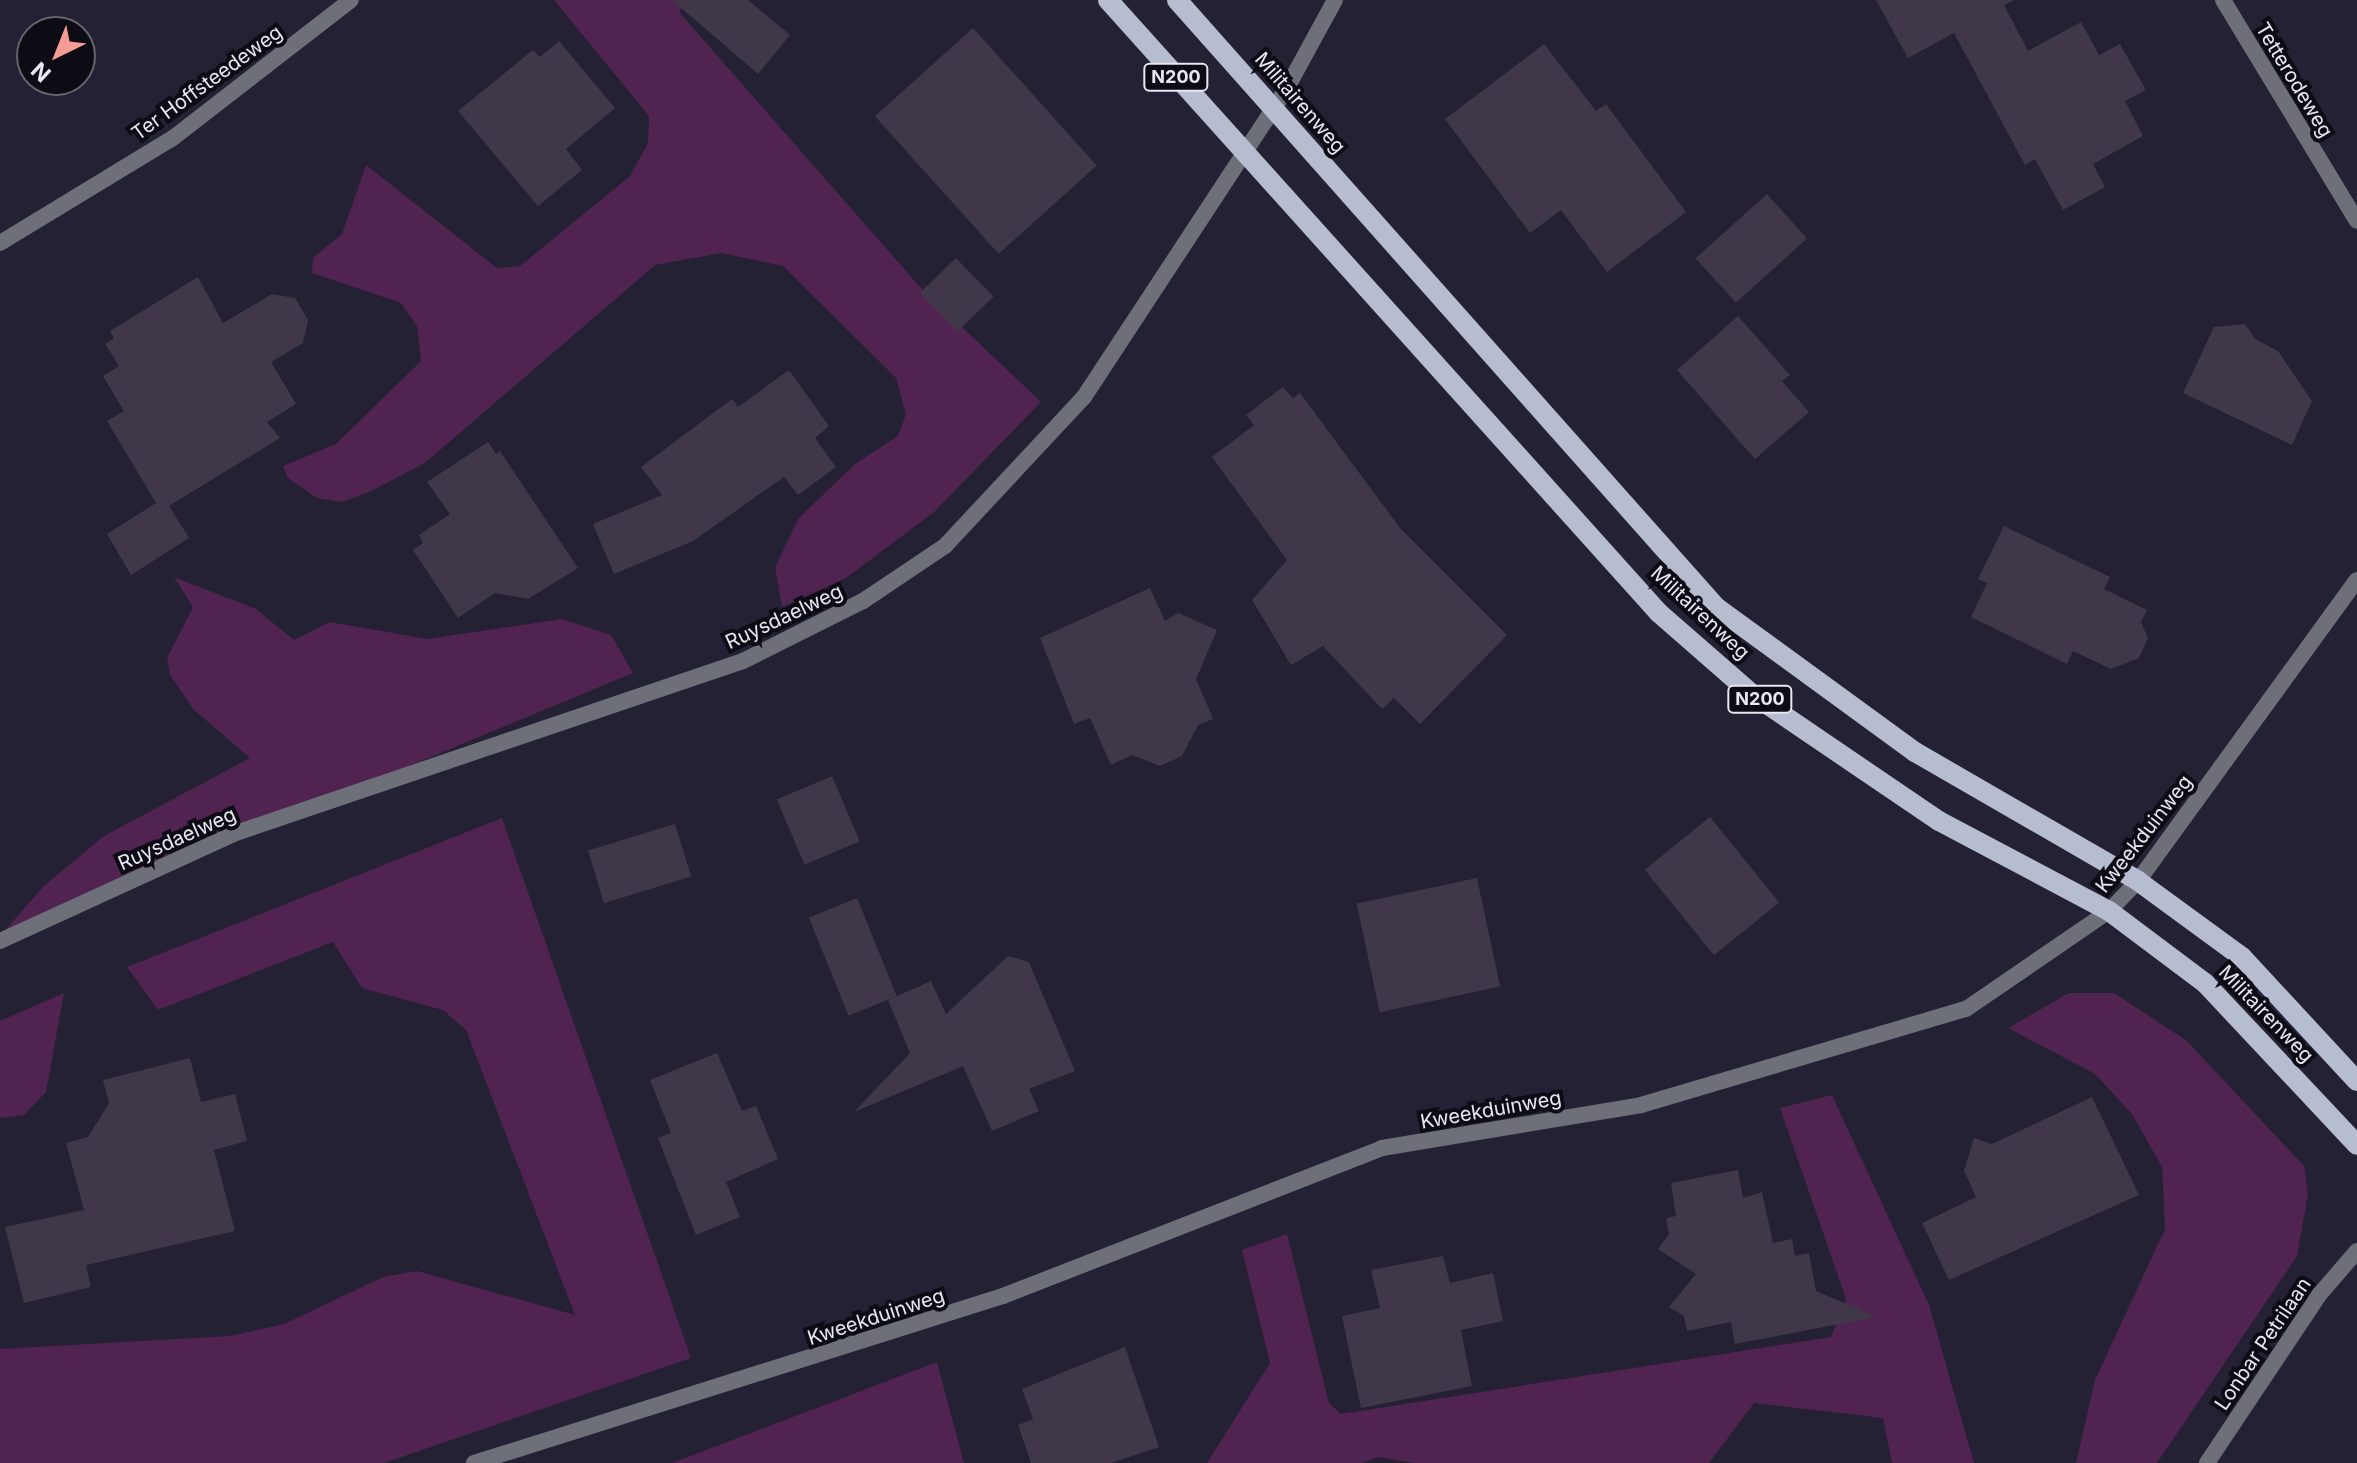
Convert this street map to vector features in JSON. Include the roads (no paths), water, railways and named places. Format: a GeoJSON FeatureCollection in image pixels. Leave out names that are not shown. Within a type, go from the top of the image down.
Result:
{"type":"FeatureCollection","features":[{"type":"Feature","properties":{"kind":"main road","name":"Militairenweg"},"geometry":{"type":"LineString","coordinates":[[1108,0],[1659,613],[1752,694],[1939,821],[2109,911],[2205,983],[2357,1145]]}},
{"type":"Feature","properties":{"kind":"main road","name":"Militairenweg"},"geometry":{"type":"LineString","coordinates":[[1177,0],[1716,607],[1915,752],[2138,881],[2242,957],[2357,1081]]}},
{"type":"Feature","properties":{"kind":"street","name":"Ter Hoffsteedeweg"},"geometry":{"type":"LineString","coordinates":[[0,243],[173,138],[351,0]]}},
{"type":"Feature","properties":{"kind":"street","name":"Ruysdaelweg"},"geometry":{"type":"LineString","coordinates":[[0,941],[236,833],[743,661],[863,601],[945,546],[1084,397],[1273,109],[1335,0]]}},
{"type":"Feature","properties":{"kind":"street","name":"Tetterodeweg"},"geometry":{"type":"LineString","coordinates":[[2223,0],[2357,221]]}},
{"type":"Feature","properties":{"kind":"street","name":"Kweekduinweg"},"geometry":{"type":"LineString","coordinates":[[474,1463],[1003,1296],[1382,1148],[1641,1105],[1966,1009],[2109,911],[2138,881],[2357,580]]}},
{"type":"Feature","properties":{"kind":"street","name":"Lonbar Petrilaan"},"geometry":{"type":"LineString","coordinates":[[2207,1463],[2319,1295],[2357,1251]]}}]}
